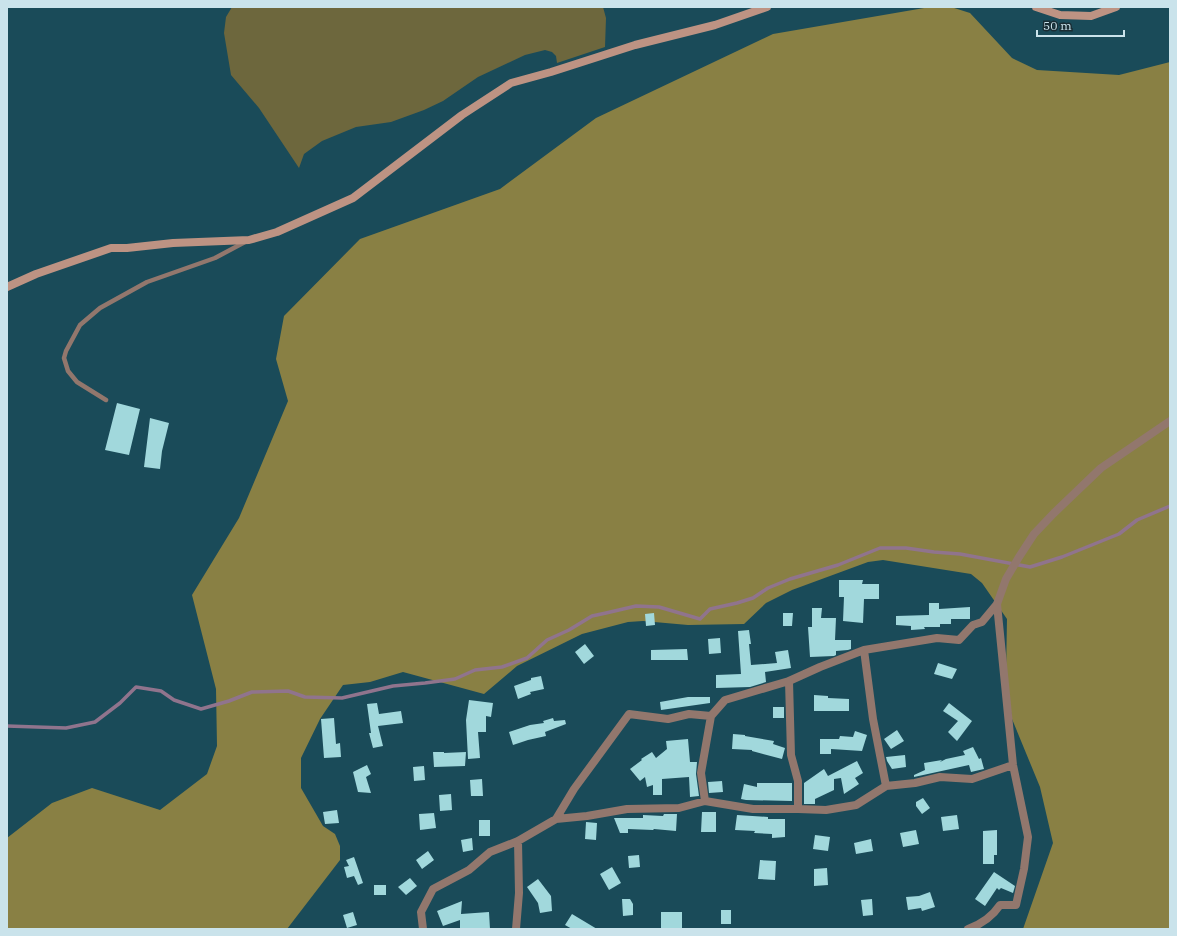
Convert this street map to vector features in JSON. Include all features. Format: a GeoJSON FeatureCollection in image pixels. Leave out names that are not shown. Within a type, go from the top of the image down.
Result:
{"type":"FeatureCollection","features":[{"type":"Feature","properties":{"kind":"street"},"geometry":{"type":"LineString","coordinates":[[7,286],[36,274],[111,248],[127,248],[173,243],[249,240],[277,232],[353,198],[462,115],[511,83],[551,72],[635,45],[715,25],[767,7]]}},
{"type":"Feature","properties":{"kind":"street"},"geometry":{"type":"LineString","coordinates":[[1036,7],[1060,15],[1091,16],[1116,7]]}},
{"type":"Feature","properties":{"kind":"street"},"geometry":{"type":"LineString","coordinates":[[705,801],[700,772],[711,716],[725,700],[789,681],[864,650],[937,638],[959,640],[973,625],[982,622],[997,604],[1006,579],[1019,557],[1034,534],[1054,513],[1101,468],[1170,421]]}},
{"type":"Feature","properties":{"kind":"street"},"geometry":{"type":"LineString","coordinates":[[968,929],[980,925],[993,915],[1000,905],[1016,905],[1024,869],[1028,837],[1013,765],[997,604]]}},
{"type":"Feature","properties":{"kind":"street"},"geometry":{"type":"LineString","coordinates":[[864,650],[873,719],[886,786]]}},
{"type":"Feature","properties":{"kind":"street"},"geometry":{"type":"LineString","coordinates":[[789,681],[791,755],[798,781],[798,808]]}},
{"type":"Feature","properties":{"kind":"street"},"geometry":{"type":"LineString","coordinates":[[556,819],[574,790],[629,714],[668,719],[689,714],[711,716]]}},
{"type":"Feature","properties":{"kind":"street"},"geometry":{"type":"LineString","coordinates":[[423,929],[421,912],[433,889],[469,870],[490,852],[518,841],[556,819],[587,816],[628,809],[679,808],[705,801],[753,809],[798,808],[826,810],[856,805],[886,786],[915,783],[940,777],[972,779],[1013,765]]}},
{"type":"Feature","properties":{"kind":"street"},"geometry":{"type":"LineString","coordinates":[[516,929],[519,893],[518,841]]}},
{"type":"Feature","properties":{"kind":"lane"},"geometry":{"type":"LineString","coordinates":[[106,400],[77,382],[68,371],[64,358],[66,351],[80,325],[100,308],[147,282],[215,258],[249,240]]}},
{"type":"Feature","properties":{"kind":"shaded area"},"geometry":{"type":"Polygon","coordinates":[[[232,7],[603,7],[606,18],[605,47],[557,63],[556,56],[552,52],[545,50],[525,55],[478,77],[443,101],[424,110],[391,122],[356,127],[322,141],[304,154],[299,168],[259,108],[231,75],[224,33],[226,17],[232,7]]]}},
{"type":"Feature","properties":{"kind":"shaded area"},"geometry":{"type":"Polygon","coordinates":[[[930,7],[951,7],[970,13],[1012,58],[1037,70],[1119,75],[1170,62],[1170,929],[1023,929],[1053,843],[1040,787],[1012,719],[1006,676],[1007,619],[982,583],[971,574],[883,560],[868,562],[792,590],[766,603],[744,624],[688,625],[643,621],[628,622],[582,634],[517,666],[484,694],[403,672],[370,682],[343,685],[320,719],[301,758],[301,788],[323,826],[335,834],[340,846],[340,860],[287,929],[7,929],[7,838],[52,803],[92,788],[160,810],[207,774],[217,746],[216,689],[192,595],[239,518],[288,401],[276,359],[284,316],[360,239],[500,189],[596,118],[773,34],[930,7]]]}},
{"type":"Feature","properties":{"kind":"building"},"geometry":{"type":"Polygon","coordinates":[[[117,403],[140,409],[129,455],[105,450],[117,403]]]}},
{"type":"Feature","properties":{"kind":"building"},"geometry":{"type":"Polygon","coordinates":[[[150,418],[169,423],[162,451],[160,469],[144,467],[150,418]]]}},
{"type":"Feature","properties":{"kind":"building"},"geometry":{"type":"Polygon","coordinates":[[[839,580],[863,580],[862,584],[879,584],[879,599],[864,599],[863,623],[843,621],[844,597],[839,597],[839,580]]]}},
{"type":"Feature","properties":{"kind":"building"},"geometry":{"type":"Polygon","coordinates":[[[929,603],[939,603],[939,609],[970,607],[970,619],[951,619],[951,624],[940,624],[940,627],[924,627],[925,629],[911,630],[911,626],[896,625],[896,616],[929,615],[929,603]]]}},
{"type":"Feature","properties":{"kind":"building"},"geometry":{"type":"Polygon","coordinates":[[[812,608],[822,608],[821,618],[836,618],[835,640],[851,640],[851,649],[836,651],[836,655],[834,656],[810,657],[808,627],[812,627],[812,608]]]}},
{"type":"Feature","properties":{"kind":"building"},"geometry":{"type":"Polygon","coordinates":[[[654,613],[655,625],[646,626],[645,614],[654,613]]]}},
{"type":"Feature","properties":{"kind":"building"},"geometry":{"type":"Polygon","coordinates":[[[783,613],[793,613],[792,626],[783,626],[783,613]]]}},
{"type":"Feature","properties":{"kind":"building"},"geometry":{"type":"Polygon","coordinates":[[[749,630],[751,665],[777,663],[775,652],[788,650],[791,668],[765,672],[766,682],[750,687],[716,688],[716,675],[741,674],[738,631],[749,630]]]}},
{"type":"Feature","properties":{"kind":"building"},"geometry":{"type":"Polygon","coordinates":[[[720,638],[721,653],[709,654],[708,639],[720,638]]]}},
{"type":"Feature","properties":{"kind":"building"},"geometry":{"type":"Polygon","coordinates":[[[585,644],[594,656],[584,664],[575,652],[585,644]]]}},
{"type":"Feature","properties":{"kind":"building"},"geometry":{"type":"Polygon","coordinates":[[[687,649],[688,660],[651,660],[651,650],[687,649]]]}},
{"type":"Feature","properties":{"kind":"building"},"geometry":{"type":"Polygon","coordinates":[[[938,663],[957,669],[952,679],[934,674],[938,663]]]}},
{"type":"Feature","properties":{"kind":"building"},"geometry":{"type":"Polygon","coordinates":[[[541,676],[544,689],[530,692],[531,694],[518,699],[514,686],[531,680],[531,678],[541,676]]]}},
{"type":"Feature","properties":{"kind":"building"},"geometry":{"type":"Polygon","coordinates":[[[814,695],[828,696],[828,698],[849,699],[849,711],[814,711],[814,695]]]}},
{"type":"Feature","properties":{"kind":"building"},"geometry":{"type":"Polygon","coordinates":[[[688,697],[710,697],[710,703],[661,710],[660,702],[688,697]]]}},
{"type":"Feature","properties":{"kind":"building"},"geometry":{"type":"Polygon","coordinates":[[[469,700],[493,703],[491,717],[486,716],[486,732],[478,732],[480,758],[468,759],[466,720],[469,700]]]}},
{"type":"Feature","properties":{"kind":"building"},"geometry":{"type":"Polygon","coordinates":[[[377,703],[379,714],[401,711],[403,723],[378,726],[383,746],[373,748],[369,733],[371,733],[367,704],[377,703]]]}},
{"type":"Feature","properties":{"kind":"building"},"geometry":{"type":"Polygon","coordinates":[[[949,703],[972,721],[957,741],[948,732],[958,721],[943,711],[949,703]]]}},
{"type":"Feature","properties":{"kind":"building"},"geometry":{"type":"Polygon","coordinates":[[[773,707],[784,707],[784,718],[773,718],[773,707]]]}},
{"type":"Feature","properties":{"kind":"building"},"geometry":{"type":"Polygon","coordinates":[[[334,718],[336,744],[340,743],[341,757],[324,758],[321,719],[334,718]]]}},
{"type":"Feature","properties":{"kind":"building"},"geometry":{"type":"Polygon","coordinates":[[[553,718],[554,721],[565,720],[566,724],[545,732],[546,736],[513,745],[509,732],[530,725],[544,723],[543,721],[553,718]]]}},
{"type":"Feature","properties":{"kind":"building"},"geometry":{"type":"Polygon","coordinates":[[[897,730],[904,741],[891,749],[884,739],[897,730]]]}},
{"type":"Feature","properties":{"kind":"building"},"geometry":{"type":"Polygon","coordinates":[[[855,731],[867,735],[862,751],[831,749],[831,754],[820,754],[820,739],[839,739],[840,736],[853,737],[855,731]]]}},
{"type":"Feature","properties":{"kind":"building"},"geometry":{"type":"Polygon","coordinates":[[[733,734],[774,741],[773,744],[785,748],[782,759],[752,750],[732,749],[733,734]]]}},
{"type":"Feature","properties":{"kind":"building"},"geometry":{"type":"Polygon","coordinates":[[[688,739],[690,762],[697,762],[696,774],[699,796],[690,797],[689,777],[662,779],[662,795],[653,795],[653,785],[647,787],[645,777],[640,781],[630,769],[652,752],[656,758],[667,749],[666,741],[688,739]]]}},
{"type":"Feature","properties":{"kind":"building"},"geometry":{"type":"Polygon","coordinates":[[[973,747],[979,759],[981,758],[984,769],[971,772],[969,765],[914,777],[914,775],[925,770],[924,763],[942,760],[940,762],[946,759],[965,755],[963,751],[973,747]]]}},
{"type":"Feature","properties":{"kind":"building"},"geometry":{"type":"Polygon","coordinates":[[[433,752],[466,752],[465,766],[434,767],[433,752]]]}},
{"type":"Feature","properties":{"kind":"building"},"geometry":{"type":"Polygon","coordinates":[[[905,755],[906,767],[892,769],[886,757],[905,755]]]}},
{"type":"Feature","properties":{"kind":"building"},"geometry":{"type":"Polygon","coordinates":[[[857,761],[863,773],[855,778],[859,784],[844,794],[841,778],[834,779],[834,790],[815,799],[815,804],[804,804],[804,783],[824,769],[828,776],[857,761]]]}},
{"type":"Feature","properties":{"kind":"building"},"geometry":{"type":"Polygon","coordinates":[[[367,765],[371,774],[366,777],[371,793],[358,792],[353,772],[367,765]]]}},
{"type":"Feature","properties":{"kind":"building"},"geometry":{"type":"Polygon","coordinates":[[[424,766],[425,780],[414,781],[413,767],[424,766]]]}},
{"type":"Feature","properties":{"kind":"building"},"geometry":{"type":"Polygon","coordinates":[[[482,779],[483,796],[471,796],[470,780],[482,779]]]}},
{"type":"Feature","properties":{"kind":"building"},"geometry":{"type":"Polygon","coordinates":[[[722,781],[723,792],[709,793],[708,782],[722,781]]]}},
{"type":"Feature","properties":{"kind":"building"},"geometry":{"type":"Polygon","coordinates":[[[757,783],[792,783],[792,801],[741,799],[744,784],[757,787],[757,783]]]}},
{"type":"Feature","properties":{"kind":"building"},"geometry":{"type":"Polygon","coordinates":[[[451,794],[452,810],[440,811],[439,795],[451,794]]]}},
{"type":"Feature","properties":{"kind":"building"},"geometry":{"type":"Polygon","coordinates":[[[923,798],[930,808],[922,814],[916,806],[916,802],[923,798]]]}},
{"type":"Feature","properties":{"kind":"building"},"geometry":{"type":"Polygon","coordinates":[[[337,810],[339,823],[325,824],[323,812],[337,810]]]}},
{"type":"Feature","properties":{"kind":"building"},"geometry":{"type":"Polygon","coordinates":[[[702,812],[716,812],[716,832],[701,832],[702,812]]]}},
{"type":"Feature","properties":{"kind":"building"},"geometry":{"type":"Polygon","coordinates":[[[434,813],[436,828],[420,830],[419,814],[434,813]]]}},
{"type":"Feature","properties":{"kind":"building"},"geometry":{"type":"Polygon","coordinates":[[[664,814],[677,814],[676,831],[628,829],[628,833],[620,833],[614,818],[643,818],[643,815],[663,816],[664,814]]]}},
{"type":"Feature","properties":{"kind":"building"},"geometry":{"type":"Polygon","coordinates":[[[737,815],[768,817],[768,819],[785,819],[785,837],[772,838],[772,834],[735,830],[737,815]]]}},
{"type":"Feature","properties":{"kind":"building"},"geometry":{"type":"Polygon","coordinates":[[[957,815],[959,829],[943,831],[941,817],[957,815]]]}},
{"type":"Feature","properties":{"kind":"building"},"geometry":{"type":"Polygon","coordinates":[[[479,820],[490,820],[490,836],[479,836],[479,820]]]}},
{"type":"Feature","properties":{"kind":"building"},"geometry":{"type":"Polygon","coordinates":[[[586,822],[597,823],[596,840],[585,839],[586,822]]]}},
{"type":"Feature","properties":{"kind":"building"},"geometry":{"type":"Polygon","coordinates":[[[916,830],[919,844],[903,847],[900,833],[916,830]]]}},
{"type":"Feature","properties":{"kind":"building"},"geometry":{"type":"Polygon","coordinates":[[[997,830],[997,855],[994,855],[994,864],[983,864],[983,831],[997,830]]]}},
{"type":"Feature","properties":{"kind":"building"},"geometry":{"type":"Polygon","coordinates":[[[815,835],[830,837],[828,851],[813,849],[815,835]]]}},
{"type":"Feature","properties":{"kind":"building"},"geometry":{"type":"Polygon","coordinates":[[[472,838],[473,850],[463,852],[461,840],[472,838]]]}},
{"type":"Feature","properties":{"kind":"building"},"geometry":{"type":"Polygon","coordinates":[[[871,839],[873,851],[856,854],[854,843],[871,839]]]}},
{"type":"Feature","properties":{"kind":"building"},"geometry":{"type":"Polygon","coordinates":[[[428,851],[434,860],[422,869],[416,860],[428,851]]]}},
{"type":"Feature","properties":{"kind":"building"},"geometry":{"type":"Polygon","coordinates":[[[639,855],[640,867],[629,868],[628,856],[639,855]]]}},
{"type":"Feature","properties":{"kind":"building"},"geometry":{"type":"Polygon","coordinates":[[[354,857],[363,883],[358,885],[354,876],[347,878],[344,867],[349,866],[346,860],[354,857]]]}},
{"type":"Feature","properties":{"kind":"building"},"geometry":{"type":"Polygon","coordinates":[[[760,860],[776,861],[775,880],[758,879],[760,860]]]}},
{"type":"Feature","properties":{"kind":"building"},"geometry":{"type":"Polygon","coordinates":[[[612,867],[621,883],[609,890],[600,874],[612,867]]]}},
{"type":"Feature","properties":{"kind":"building"},"geometry":{"type":"Polygon","coordinates":[[[827,868],[828,885],[814,886],[814,869],[827,868]]]}},
{"type":"Feature","properties":{"kind":"building"},"geometry":{"type":"Polygon","coordinates":[[[994,872],[1015,886],[1013,893],[1001,888],[999,890],[997,888],[985,906],[975,899],[994,872]]]}},
{"type":"Feature","properties":{"kind":"building"},"geometry":{"type":"Polygon","coordinates":[[[410,878],[417,886],[406,895],[398,887],[410,878]]]}},
{"type":"Feature","properties":{"kind":"building"},"geometry":{"type":"Polygon","coordinates":[[[538,879],[551,896],[552,911],[540,913],[538,903],[527,887],[538,879]]]}},
{"type":"Feature","properties":{"kind":"building"},"geometry":{"type":"Polygon","coordinates":[[[374,885],[386,885],[386,895],[374,895],[374,885]]]}},
{"type":"Feature","properties":{"kind":"building"},"geometry":{"type":"Polygon","coordinates":[[[930,892],[935,907],[922,911],[921,908],[908,910],[906,897],[919,896],[930,892]]]}},
{"type":"Feature","properties":{"kind":"building"},"geometry":{"type":"Polygon","coordinates":[[[622,899],[630,899],[633,904],[633,915],[623,916],[622,899]]]}},
{"type":"Feature","properties":{"kind":"building"},"geometry":{"type":"Polygon","coordinates":[[[872,899],[873,915],[863,916],[861,900],[872,899]]]}},
{"type":"Feature","properties":{"kind":"building"},"geometry":{"type":"Polygon","coordinates":[[[462,901],[461,914],[489,912],[490,929],[460,929],[460,920],[443,926],[437,911],[462,901]]]}},
{"type":"Feature","properties":{"kind":"building"},"geometry":{"type":"Polygon","coordinates":[[[721,910],[731,910],[731,924],[721,924],[721,910]]]}},
{"type":"Feature","properties":{"kind":"building"},"geometry":{"type":"Polygon","coordinates":[[[353,912],[357,925],[347,928],[343,915],[353,912]]]}},
{"type":"Feature","properties":{"kind":"building"},"geometry":{"type":"Polygon","coordinates":[[[661,912],[682,912],[682,929],[661,929],[661,912]]]}},
{"type":"Feature","properties":{"kind":"building"},"geometry":{"type":"Polygon","coordinates":[[[572,914],[597,929],[572,929],[565,925],[572,914]]]}},
{"type":"Feature","properties":{"kind":"waterway"},"geometry":{"type":"LineString","coordinates":[[7,726],[66,728],[95,722],[120,703],[136,687],[161,691],[174,700],[201,709],[229,701],[252,692],[288,691],[305,697],[342,698],[393,686],[455,679],[475,670],[502,667],[527,658],[547,640],[569,630],[592,616],[636,606],[659,607],[700,619],[710,609],[753,598],[768,588],[790,579],[838,565],[880,548],[906,548],[960,554],[1030,567],[1062,557],[1119,534],[1137,520],[1170,506]]}}]}
